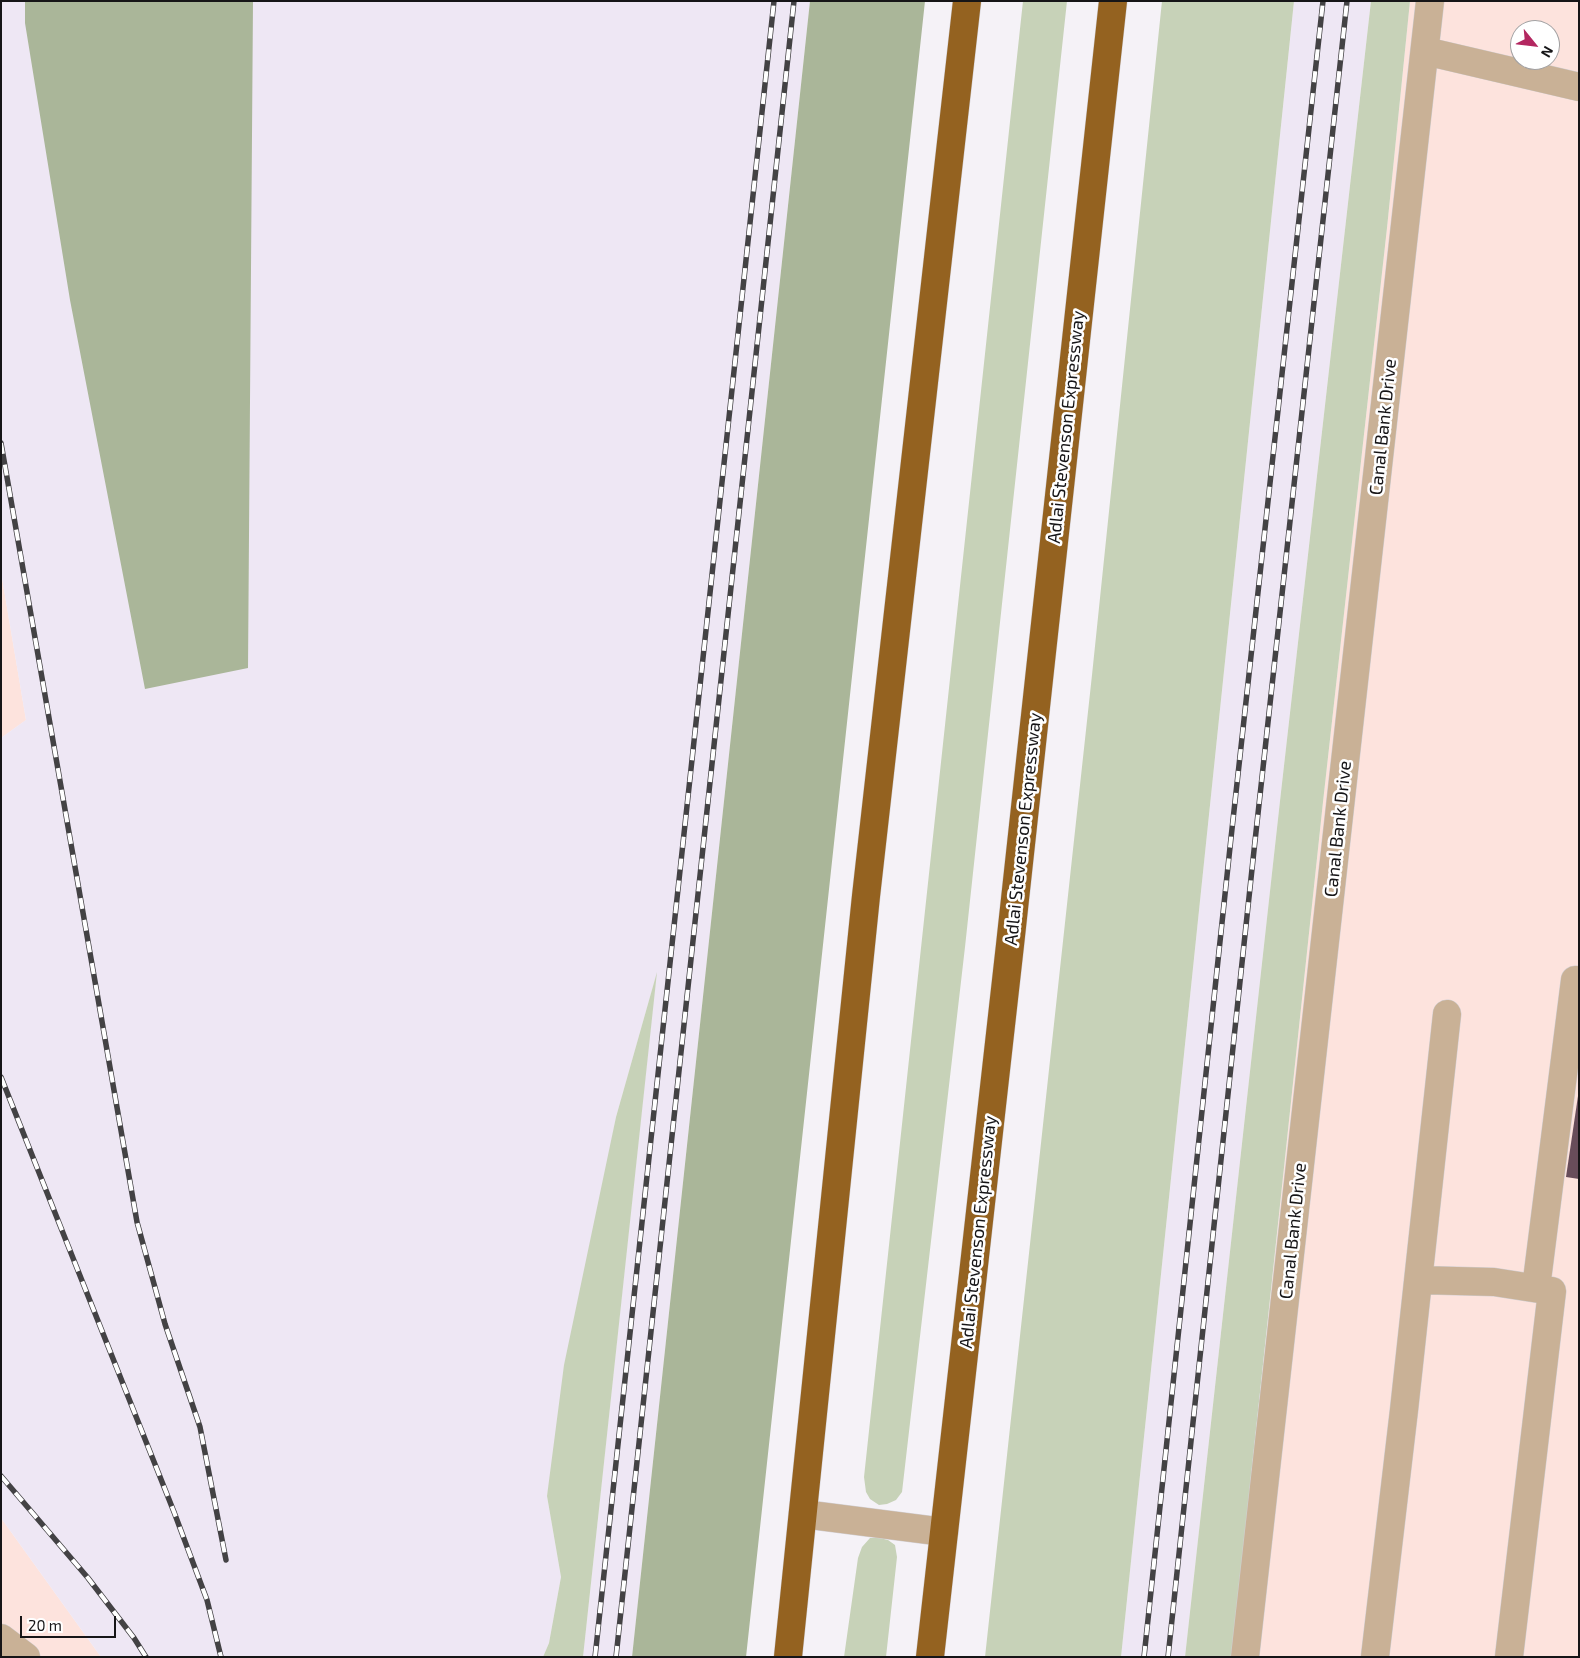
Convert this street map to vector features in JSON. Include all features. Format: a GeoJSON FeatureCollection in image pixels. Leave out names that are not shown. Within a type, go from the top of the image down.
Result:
{"type":"FeatureCollection","features":[{"type":"Feature","properties":{"kind":"highway"},"geometry":{"type":"LineString","coordinates":[[788,1657],[868,876],[967,1]]}},
{"type":"Feature","properties":{"kind":"highway","name":"Adlai Stevenson Expressway"},"geometry":{"type":"LineString","coordinates":[[930,1657],[1113,1]]}},
{"type":"Feature","properties":{"kind":"lane","name":"Canal Bank Drive"},"geometry":{"type":"LineString","coordinates":[[1245,1657],[1430,1]]}},
{"type":"Feature","properties":{"kind":"lane"},"geometry":{"type":"LineString","coordinates":[[1425,51],[1579,87]]}},
{"type":"Feature","properties":{"kind":"lane"},"geometry":{"type":"LineString","coordinates":[[1536,1288],[1575,980]]}},
{"type":"Feature","properties":{"kind":"lane"},"geometry":{"type":"LineString","coordinates":[[1375,1657],[1419,1280],[1447,1014]]}},
{"type":"Feature","properties":{"kind":"lane"},"geometry":{"type":"LineString","coordinates":[[1419,1280],[1494,1282],[1552,1291],[1509,1657]]}},
{"type":"Feature","properties":{"kind":"lane"},"geometry":{"type":"LineString","coordinates":[[803,1514],[944,1532]]}},
{"type":"Feature","properties":{"kind":"lane"},"geometry":{"type":"LineString","coordinates":[[1,1638],[26,1657]]}},
{"type":"Feature","properties":{"kind":"shaded area"},"geometry":{"type":"Polygon","coordinates":[[[1,1],[810,1],[632,1657],[583,1657],[656,976],[616,1117],[547,1496],[561,1577],[549,1643],[543,1657],[101,1657],[1,1518],[1,738],[26,720],[1,572],[1,1]]]}},
{"type":"Feature","properties":{"kind":"shaded area"},"geometry":{"type":"Polygon","coordinates":[[[1294,1],[1371,1],[1185,1657],[1121,1657],[1294,1]]]}},
{"type":"Feature","properties":{"kind":"shaded area"},"geometry":{"type":"Polygon","coordinates":[[[1410,1],[1579,1],[1579,1657],[1233,1657],[1323,802],[1387,228],[1410,1]]]}},
{"type":"Feature","properties":{"kind":"shaded area"},"geometry":{"type":"Polygon","coordinates":[[[1,572],[26,720],[1,738],[1,572]]]}},
{"type":"Feature","properties":{"kind":"shaded area"},"geometry":{"type":"Polygon","coordinates":[[[1,1518],[101,1657],[1,1657],[1,1518]]]}},
{"type":"Feature","properties":{"kind":"green space"},"geometry":{"type":"Polygon","coordinates":[[[25,1],[253,1],[248,668],[145,689],[70,300],[25,23],[25,1]]]}},
{"type":"Feature","properties":{"kind":"green space"},"geometry":{"type":"Polygon","coordinates":[[[810,1],[925,1],[746,1657],[632,1657],[810,1]]]}},
{"type":"Feature","properties":{"kind":"green space"},"geometry":{"type":"Polygon","coordinates":[[[1023,1],[1067,1],[965,947],[902,1492],[896,1500],[879,1505],[870,1499],[866,1492],[864,1477],[1023,1]]]}},
{"type":"Feature","properties":{"kind":"green space"},"geometry":{"type":"Polygon","coordinates":[[[1162,1],[1294,1],[1121,1657],[985,1657],[1092,675],[1162,1]]]}},
{"type":"Feature","properties":{"kind":"green space"},"geometry":{"type":"Polygon","coordinates":[[[1371,1],[1410,1],[1233,1657],[1185,1657],[1281,792],[1371,1]]]}},
{"type":"Feature","properties":{"kind":"green space"},"geometry":{"type":"Polygon","coordinates":[[[657,972],[583,1657],[543,1657],[549,1643],[561,1577],[547,1496],[564,1365],[616,1117],[657,972]]]}},
{"type":"Feature","properties":{"kind":"green space"},"geometry":{"type":"Polygon","coordinates":[[[870,1538],[888,1540],[895,1545],[897,1557],[886,1657],[844,1657],[858,1558],[862,1547],[870,1538]]]}},
{"type":"Feature","properties":{"kind":"building"},"geometry":{"type":"Polygon","coordinates":[[[1579,1096],[1579,1179],[1566,1177],[1579,1096]]]}},
{"type":"Feature","properties":{"kind":"railway"},"geometry":{"type":"LineString","coordinates":[[595,1657],[774,1]]}},
{"type":"Feature","properties":{"kind":"railway"},"geometry":{"type":"LineString","coordinates":[[616,1657],[794,1]]}},
{"type":"Feature","properties":{"kind":"railway"},"geometry":{"type":"LineString","coordinates":[[1144,1657],[1231,838],[1323,1]]}},
{"type":"Feature","properties":{"kind":"railway"},"geometry":{"type":"LineString","coordinates":[[1168,1657],[1347,1]]}},
{"type":"Feature","properties":{"kind":"railway"},"geometry":{"type":"LineString","coordinates":[[1,443],[137,1222],[165,1324],[200,1427],[226,1560]]}},
{"type":"Feature","properties":{"kind":"railway"},"geometry":{"type":"LineString","coordinates":[[1,1077],[174,1512],[207,1600],[221,1657]]}},
{"type":"Feature","properties":{"kind":"railway"},"geometry":{"type":"LineString","coordinates":[[1,1476],[88,1578],[134,1638],[146,1657]]}}]}
